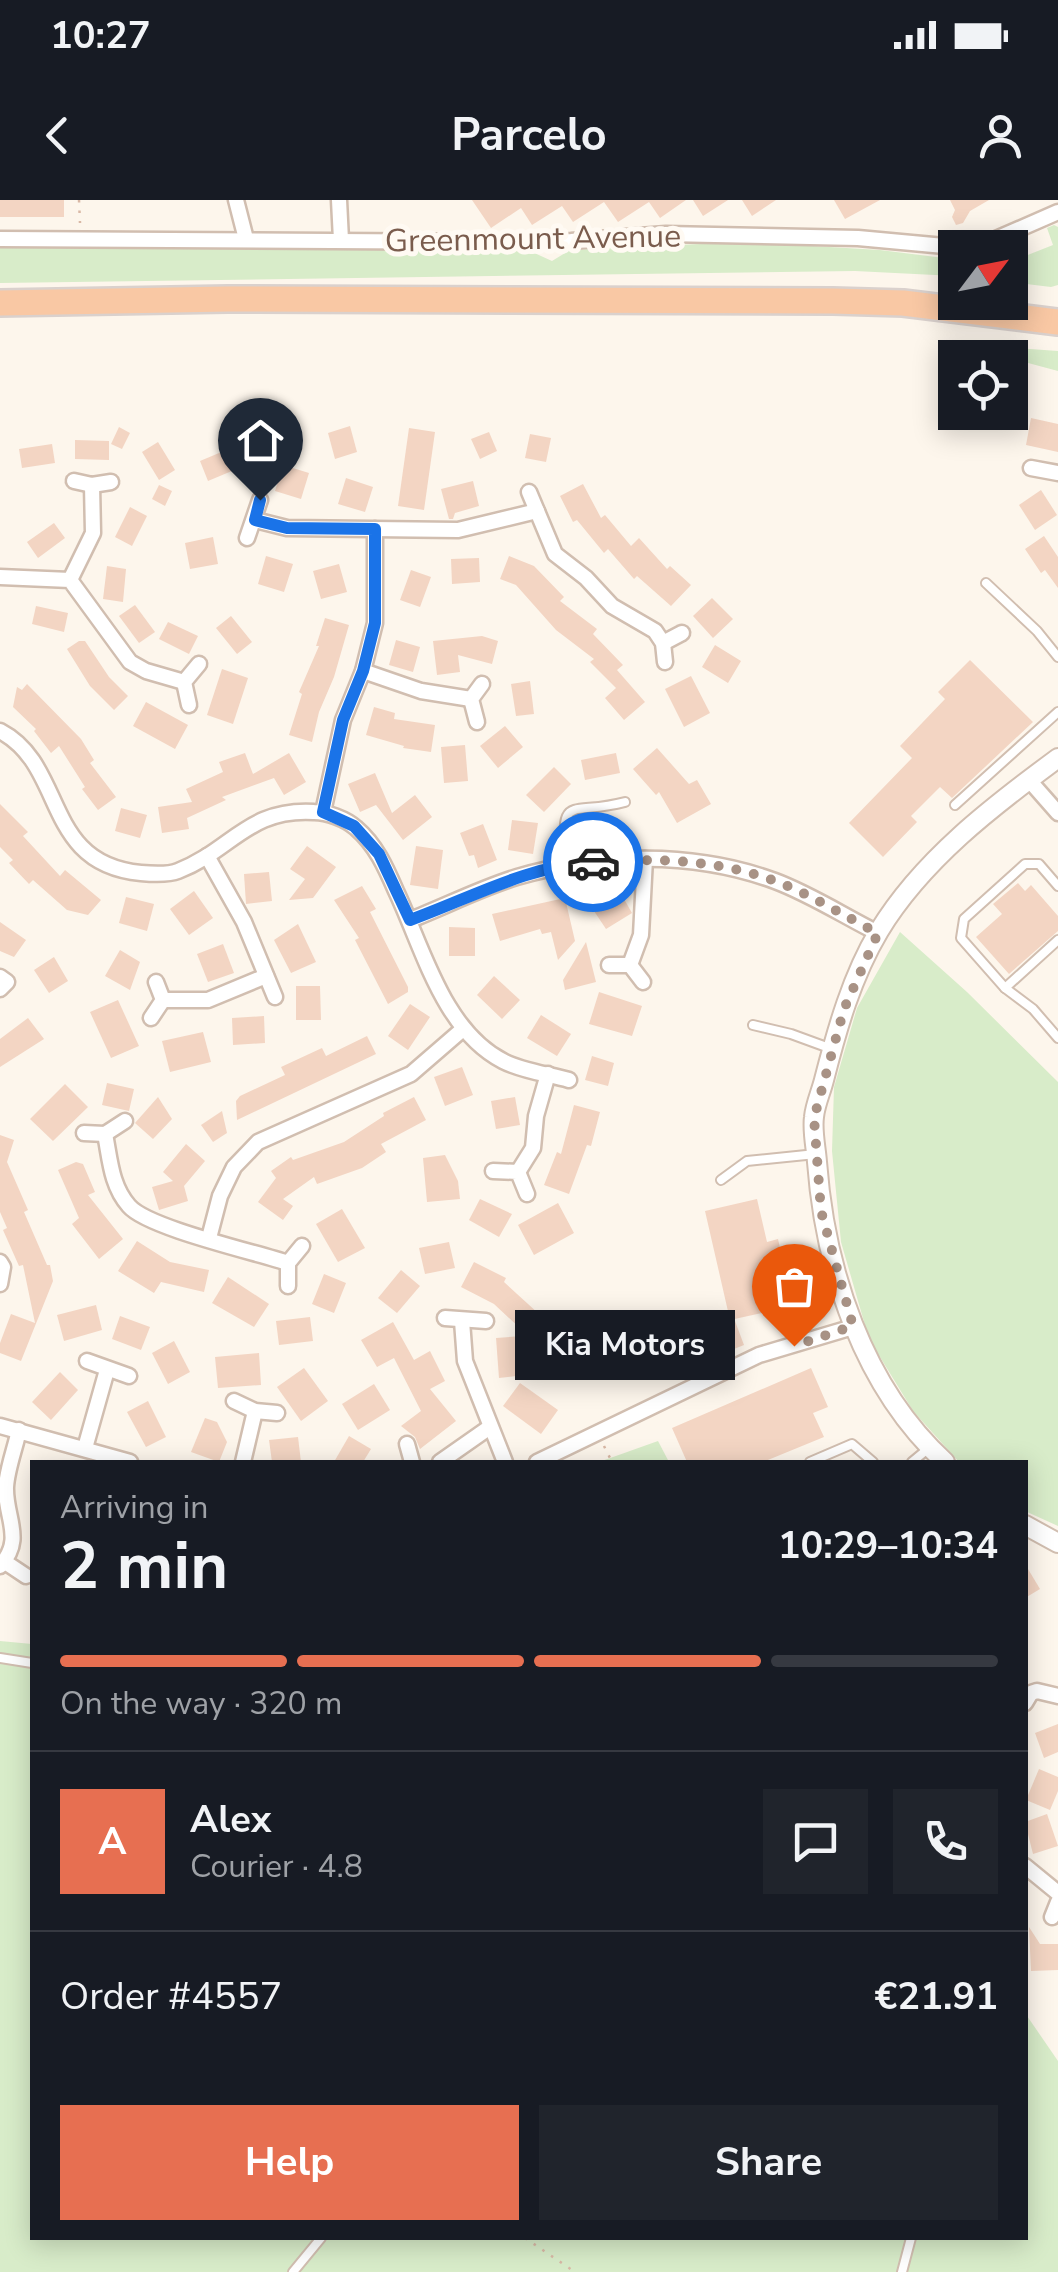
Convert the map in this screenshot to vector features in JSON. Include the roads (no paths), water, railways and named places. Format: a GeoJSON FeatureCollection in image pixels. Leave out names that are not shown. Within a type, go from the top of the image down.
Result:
{"type":"FeatureCollection","features":[{"type":"Feature","properties":{"kind":"highway"},"geometry":{"type":"LineString","coordinates":[[0,303],[228,298],[850,302],[903,303],[1058,322]]}},
{"type":"Feature","properties":{"kind":"street"},"geometry":{"type":"LineString","coordinates":[[236,200],[246,239]]}},
{"type":"Feature","properties":{"kind":"street"},"geometry":{"type":"LineString","coordinates":[[339,200],[340,240]]}},
{"type":"Feature","properties":{"kind":"street","name":"Greenmount Avenue"},"geometry":{"type":"LineString","coordinates":[[0,239],[571,241],[666,234],[858,238],[954,247],[996,239],[1058,212]]}},
{"type":"Feature","properties":{"kind":"street"},"geometry":{"type":"LineString","coordinates":[[1030,468],[1058,473]]}},
{"type":"Feature","properties":{"kind":"street"},"geometry":{"type":"LineString","coordinates":[[74,480],[92,485],[111,482]]}},
{"type":"Feature","properties":{"kind":"street"},"geometry":{"type":"LineString","coordinates":[[70,580],[93,534],[92,485]]}},
{"type":"Feature","properties":{"kind":"street"},"geometry":{"type":"LineString","coordinates":[[530,492],[555,554],[612,606],[655,631],[663,642],[665,662]]}},
{"type":"Feature","properties":{"kind":"street"},"geometry":{"type":"LineString","coordinates":[[247,538],[260,500]]}},
{"type":"Feature","properties":{"kind":"street"},"geometry":{"type":"LineString","coordinates":[[255,520],[287,528],[458,530],[537,512]]}},
{"type":"Feature","properties":{"kind":"street"},"geometry":{"type":"LineString","coordinates":[[323,812],[343,720],[363,671],[375,623],[375,529]]}},
{"type":"Feature","properties":{"kind":"street"},"geometry":{"type":"LineString","coordinates":[[0,578],[70,580]]}},
{"type":"Feature","properties":{"kind":"street"},"geometry":{"type":"LineString","coordinates":[[70,580],[130,662],[184,682]]}},
{"type":"Feature","properties":{"kind":"street"},"geometry":{"type":"LineString","coordinates":[[663,642],[682,633]]}},
{"type":"Feature","properties":{"kind":"street"},"geometry":{"type":"LineString","coordinates":[[184,682],[200,664]]}},
{"type":"Feature","properties":{"kind":"street"},"geometry":{"type":"LineString","coordinates":[[363,671],[421,691],[471,699]]}},
{"type":"Feature","properties":{"kind":"street"},"geometry":{"type":"LineString","coordinates":[[184,682],[189,706]]}},
{"type":"Feature","properties":{"kind":"street"},"geometry":{"type":"LineString","coordinates":[[471,699],[482,684]]}},
{"type":"Feature","properties":{"kind":"street"},"geometry":{"type":"LineString","coordinates":[[471,699],[477,722]]}},
{"type":"Feature","properties":{"kind":"street"},"geometry":{"type":"LineString","coordinates":[[0,731],[17,740],[47,786],[62,823],[82,849],[106,867],[143,874],[176,872],[275,814],[323,812],[354,826],[379,854],[440,988],[463,1028],[503,1061],[569,1080]]}},
{"type":"Feature","properties":{"kind":"street"},"geometry":{"type":"LineString","coordinates":[[942,1460],[892,1398],[853,1326],[821,1211],[814,1118],[844,1009],[878,933],[897,905],[946,850],[1058,758]]}},
{"type":"Feature","properties":{"kind":"street"},"geometry":{"type":"LineString","coordinates":[[1029,780],[1058,813]]}},
{"type":"Feature","properties":{"kind":"street"},"geometry":{"type":"LineString","coordinates":[[206,856],[244,922],[275,996]]}},
{"type":"Feature","properties":{"kind":"street"},"geometry":{"type":"LineString","coordinates":[[410,920],[513,878],[567,864],[645,859],[707,863],[775,881],[878,933]]}},
{"type":"Feature","properties":{"kind":"street"},"geometry":{"type":"LineString","coordinates":[[630,965],[641,935],[645,859]]}},
{"type":"Feature","properties":{"kind":"street"},"geometry":{"type":"LineString","coordinates":[[609,964],[630,965],[643,982]]}},
{"type":"Feature","properties":{"kind":"street"},"geometry":{"type":"LineString","coordinates":[[163,1000],[208,1000],[266,976]]}},
{"type":"Feature","properties":{"kind":"street"},"geometry":{"type":"LineString","coordinates":[[0,977],[7,982],[0,989]]}},
{"type":"Feature","properties":{"kind":"street"},"geometry":{"type":"LineString","coordinates":[[156,982],[163,1000]]}},
{"type":"Feature","properties":{"kind":"street"},"geometry":{"type":"LineString","coordinates":[[151,1018],[163,1000]]}},
{"type":"Feature","properties":{"kind":"street"},"geometry":{"type":"LineString","coordinates":[[210,1238],[220,1196],[234,1167],[258,1142],[411,1074],[463,1028]]}},
{"type":"Feature","properties":{"kind":"street"},"geometry":{"type":"LineString","coordinates":[[518,1172],[533,1148],[536,1116],[548,1074]]}},
{"type":"Feature","properties":{"kind":"street"},"geometry":{"type":"LineString","coordinates":[[84,1133],[105,1134],[125,1121]]}},
{"type":"Feature","properties":{"kind":"street"},"geometry":{"type":"LineString","coordinates":[[105,1134],[115,1184],[130,1208],[160,1226],[288,1262]]}},
{"type":"Feature","properties":{"kind":"street"},"geometry":{"type":"LineString","coordinates":[[493,1171],[518,1172]]}},
{"type":"Feature","properties":{"kind":"street"},"geometry":{"type":"LineString","coordinates":[[518,1172],[527,1194]]}},
{"type":"Feature","properties":{"kind":"street"},"geometry":{"type":"LineString","coordinates":[[288,1286],[288,1262],[302,1246]]}},
{"type":"Feature","properties":{"kind":"street"},"geometry":{"type":"LineString","coordinates":[[0,1262],[0,1284]]}},
{"type":"Feature","properties":{"kind":"street"},"geometry":{"type":"LineString","coordinates":[[445,1318],[486,1321]]}},
{"type":"Feature","properties":{"kind":"street"},"geometry":{"type":"LineString","coordinates":[[462,1321],[464,1362],[504,1460]]}},
{"type":"Feature","properties":{"kind":"street"},"geometry":{"type":"LineString","coordinates":[[541,1460],[760,1355],[853,1326]]}},
{"type":"Feature","properties":{"kind":"street"},"geometry":{"type":"LineString","coordinates":[[86,1361],[129,1376]]}},
{"type":"Feature","properties":{"kind":"street"},"geometry":{"type":"LineString","coordinates":[[85,1448],[108,1370]]}},
{"type":"Feature","properties":{"kind":"street"},"geometry":{"type":"LineString","coordinates":[[234,1401],[255,1412],[277,1414]]}},
{"type":"Feature","properties":{"kind":"street"},"geometry":{"type":"LineString","coordinates":[[243,1460],[255,1412]]}},
{"type":"Feature","properties":{"kind":"street"},"geometry":{"type":"LineString","coordinates":[[0,1426],[124,1460]]}},
{"type":"Feature","properties":{"kind":"street"},"geometry":{"type":"LineString","coordinates":[[443,1460],[490,1427]]}},
{"type":"Feature","properties":{"kind":"street"},"geometry":{"type":"LineString","coordinates":[[19,1430],[6,1488],[15,1535],[2,1564],[26,1576]]}},
{"type":"Feature","properties":{"kind":"street"},"geometry":{"type":"LineString","coordinates":[[407,1444],[411,1460]]}},
{"type":"Feature","properties":{"kind":"street"},"geometry":{"type":"LineString","coordinates":[[1028,1527],[1058,1543]]}},
{"type":"Feature","properties":{"kind":"street"},"geometry":{"type":"LineString","coordinates":[[1028,1698],[1037,1690],[1058,1696]]}},
{"type":"Feature","properties":{"kind":"street"},"geometry":{"type":"LineString","coordinates":[[1028,1869],[1058,1894]]}},
{"type":"Feature","properties":{"kind":"lane"},"geometry":{"type":"LineString","coordinates":[[986,584],[1037,631],[1058,657]]}},
{"type":"Feature","properties":{"kind":"lane"},"geometry":{"type":"LineString","coordinates":[[956,805],[1058,712]]}},
{"type":"Feature","properties":{"kind":"lane"},"geometry":{"type":"LineString","coordinates":[[567,864],[562,822],[568,814],[575,809],[626,802]]}},
{"type":"Feature","properties":{"kind":"lane"},"geometry":{"type":"LineString","coordinates":[[1058,886],[1038,864],[1025,864],[964,919],[961,938],[1005,988],[1033,1009],[1058,1038]]}},
{"type":"Feature","properties":{"kind":"lane"},"geometry":{"type":"LineString","coordinates":[[1005,988],[1058,940]]}},
{"type":"Feature","properties":{"kind":"lane"},"geometry":{"type":"LineString","coordinates":[[753,1025],[832,1049]]}},
{"type":"Feature","properties":{"kind":"lane"},"geometry":{"type":"LineString","coordinates":[[722,1180],[747,1161],[816,1154]]}},
{"type":"Feature","properties":{"kind":"lane"},"geometry":{"type":"LineString","coordinates":[[815,1460],[852,1444],[870,1460]]}},
{"type":"Feature","properties":{"kind":"lane"},"geometry":{"type":"LineString","coordinates":[[914,1460],[929,1448]]}},
{"type":"Feature","properties":{"kind":"lane"},"geometry":{"type":"LineString","coordinates":[[0,1658],[30,1663]]}},
{"type":"Feature","properties":{"kind":"lane"},"geometry":{"type":"LineString","coordinates":[[293,2272],[319,2240]]}},
{"type":"Feature","properties":{"kind":"lane"},"geometry":{"type":"LineString","coordinates":[[902,2272],[911,2240]]}},
{"type":"Feature","properties":{"kind":"place","name":"Kia Motors"},"geometry":{"type":"Point","coordinates":[794,1346]}}]}
